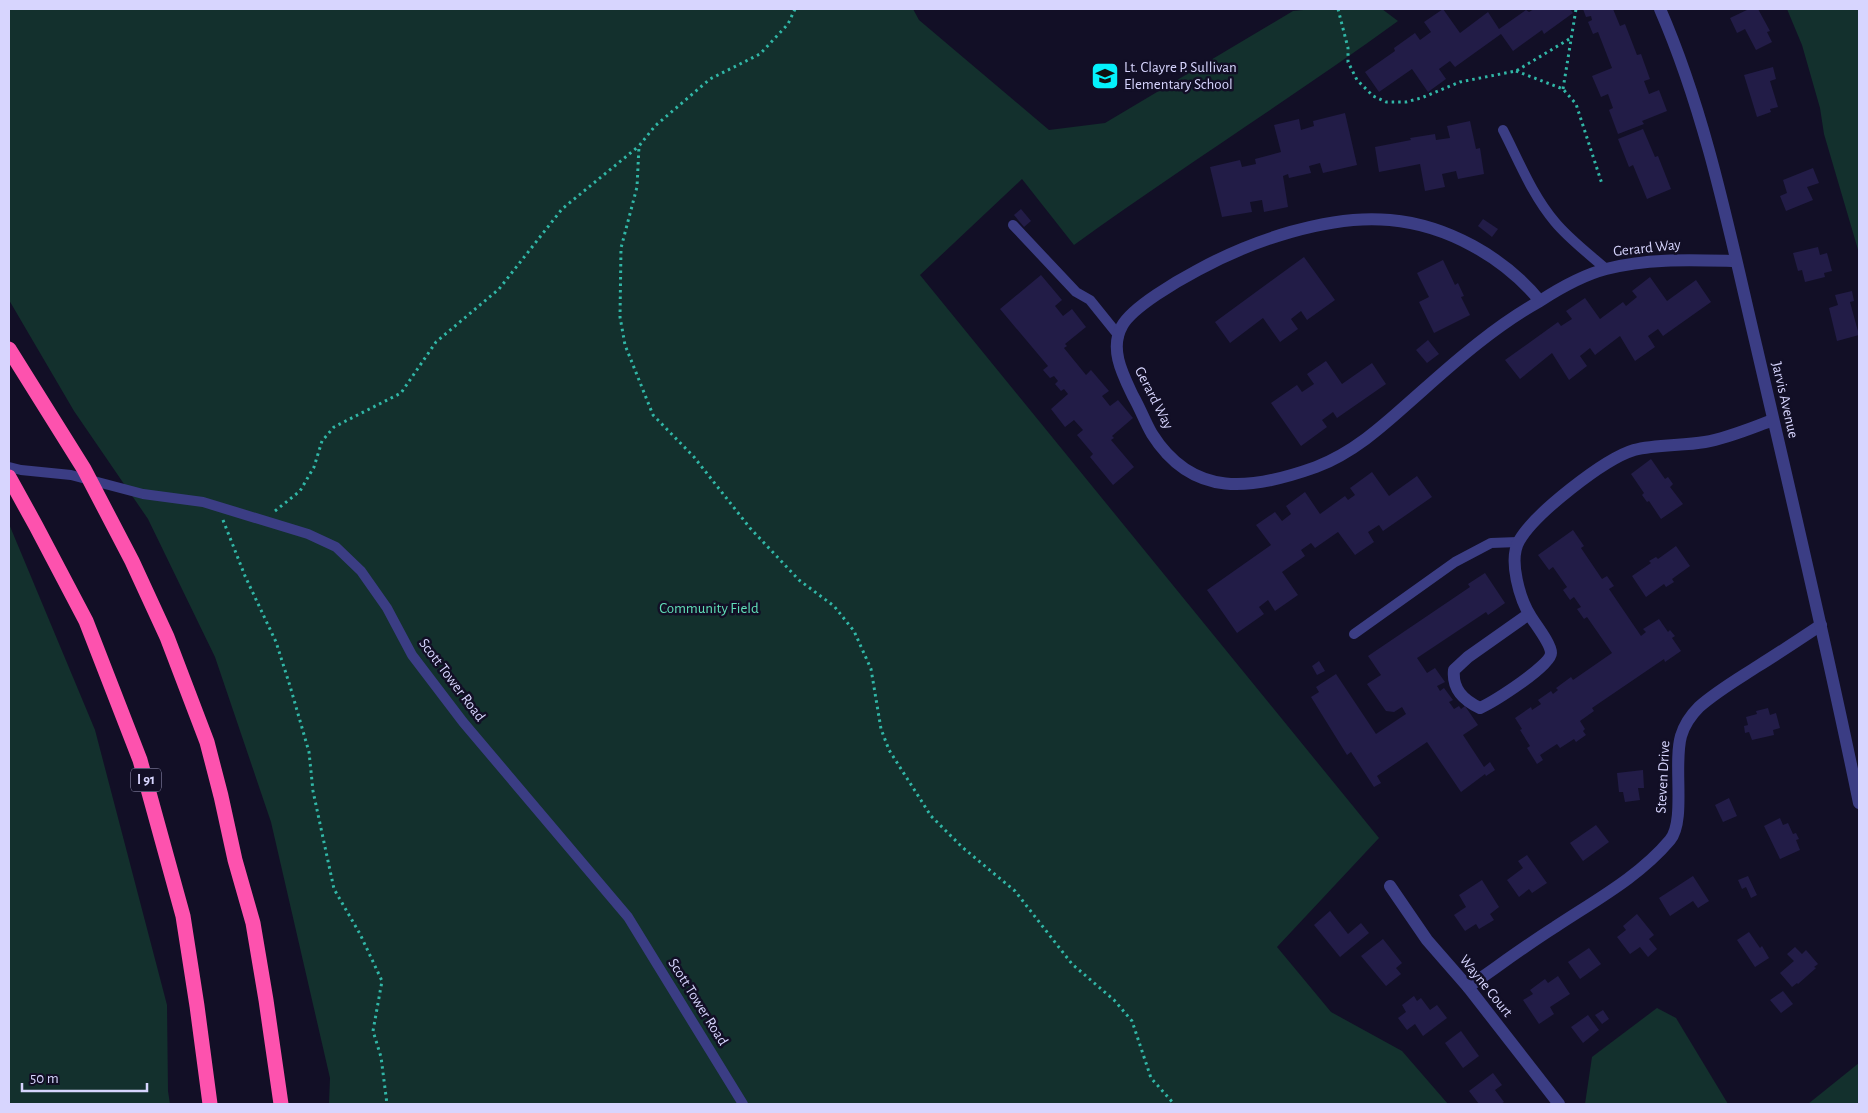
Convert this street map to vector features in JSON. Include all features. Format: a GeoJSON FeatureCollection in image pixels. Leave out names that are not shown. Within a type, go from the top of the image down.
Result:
{"type":"FeatureCollection","features":[{"type":"Feature","properties":{"kind":"highway"},"geometry":{"type":"LineString","coordinates":[[9,349],[99,495],[132,561],[166,637],[207,742],[235,860],[253,922],[281,1104]]}},
{"type":"Feature","properties":{"kind":"highway","name":"I 91"},"geometry":{"type":"LineString","coordinates":[[9,474],[86,622],[140,760],[183,916],[209,1102]]}},
{"type":"Feature","properties":{"kind":"street","name":"Jarvis Avenue"},"geometry":{"type":"LineString","coordinates":[[1660,9],[1683,66],[1695,103],[1736,261],[1821,624],[1859,803]]}},
{"type":"Feature","properties":{"kind":"street","name":"Gerard Way"},"geometry":{"type":"LineString","coordinates":[[1540,301],[1517,278],[1490,256],[1452,235],[1389,219],[1344,221],[1295,231],[1242,248],[1182,278],[1130,315],[1122,327],[1119,336],[1118,356],[1121,371],[1143,416],[1163,449],[1181,467],[1191,474],[1207,480],[1251,484],[1300,472],[1346,453],[1374,432],[1485,339],[1540,301],[1571,283],[1606,269],[1632,264],[1666,260],[1736,261]]}},
{"type":"Feature","properties":{"kind":"street"},"geometry":{"type":"LineString","coordinates":[[1529,614],[1468,657],[1454,670],[1453,681],[1457,690],[1471,703],[1480,708],[1492,703],[1534,674],[1549,659],[1551,653],[1548,644],[1529,614],[1520,591],[1515,555],[1518,542],[1562,496],[1580,482],[1622,456],[1645,448],[1708,441],[1773,420]]}},
{"type":"Feature","properties":{"kind":"street","name":"Steven Drive"},"geometry":{"type":"LineString","coordinates":[[1468,987],[1544,934],[1605,895],[1633,874],[1670,840],[1674,834],[1677,820],[1678,750],[1684,730],[1691,716],[1716,694],[1821,624]]}},
{"type":"Feature","properties":{"kind":"street","name":"Wayne Court"},"geometry":{"type":"LineString","coordinates":[[1390,886],[1427,940],[1468,987],[1559,1104]]}},
{"type":"Feature","properties":{"kind":"lane"},"geometry":{"type":"LineString","coordinates":[[1503,130],[1534,191],[1551,217],[1563,231],[1606,269]]}},
{"type":"Feature","properties":{"kind":"lane"},"geometry":{"type":"LineString","coordinates":[[1013,225],[1076,292],[1090,300],[1119,336]]}},
{"type":"Feature","properties":{"kind":"lane","name":"Scott Tower Road"},"geometry":{"type":"LineString","coordinates":[[9,474],[21,470],[71,475],[142,494],[203,502],[308,534],[336,547],[361,571],[387,608],[412,655],[463,722],[628,918],[744,1104]]}},
{"type":"Feature","properties":{"kind":"lane"},"geometry":{"type":"LineString","coordinates":[[1354,634],[1455,562],[1491,543],[1518,542]]}},
{"type":"Feature","properties":{"kind":"path"},"geometry":{"type":"LineString","coordinates":[[263,520],[300,491],[314,467],[322,441],[334,427],[401,393],[436,342],[499,290],[562,209],[639,146],[655,126],[710,79],[760,54],[788,24],[795,9]]}},
{"type":"Feature","properties":{"kind":"path"},"geometry":{"type":"LineString","coordinates":[[1338,9],[1348,48],[1348,62],[1357,80],[1373,96],[1386,102],[1406,102],[1460,82],[1516,71],[1571,38]]}},
{"type":"Feature","properties":{"kind":"path"},"geometry":{"type":"LineString","coordinates":[[1563,88],[1576,9]]}},
{"type":"Feature","properties":{"kind":"path"},"geometry":{"type":"LineString","coordinates":[[1516,71],[1563,88],[1576,104],[1602,184]]}},
{"type":"Feature","properties":{"kind":"path"},"geometry":{"type":"LineString","coordinates":[[639,146],[638,187],[621,248],[620,317],[625,345],[653,415],[694,457],[750,528],[799,580],[834,606],[854,632],[871,669],[881,729],[889,750],[931,816],[962,848],[1015,890],[1072,964],[1114,1000],[1132,1021],[1151,1078],[1174,1104]]}},
{"type":"Feature","properties":{"kind":"path"},"geometry":{"type":"LineString","coordinates":[[203,502],[220,511],[227,535],[276,642],[309,752],[313,791],[334,889],[360,934],[382,980],[373,1031],[381,1057],[387,1104]]}},
{"type":"Feature","properties":{"kind":"green space","name":"Community Field"},"geometry":{"type":"Polygon","coordinates":[[[9,9],[913,9],[919,20],[1049,130],[1105,123],[1293,11],[1313,9],[1382,9],[1398,21],[1074,245],[1022,179],[920,275],[1379,838],[1277,947],[1331,1012],[1402,1051],[1448,1104],[329,1104],[330,1078],[271,822],[215,657],[148,519],[74,411],[9,300],[9,9]]]}},
{"type":"Feature","properties":{"kind":"green space"},"geometry":{"type":"Polygon","coordinates":[[[1787,9],[1859,9],[1859,253],[1824,134],[1820,108],[1802,45],[1787,9]]]}},
{"type":"Feature","properties":{"kind":"green space"},"geometry":{"type":"Polygon","coordinates":[[[9,524],[95,730],[167,1005],[168,1091],[170,1104],[9,1104],[9,524]]]}},
{"type":"Feature","properties":{"kind":"green space"},"geometry":{"type":"Polygon","coordinates":[[[1657,1008],[1676,1018],[1728,1104],[1585,1104],[1592,1057],[1657,1008]]]}},
{"type":"Feature","properties":{"kind":"green space"},"geometry":{"type":"Polygon","coordinates":[[[1859,1063],[1859,1104],[1808,1104],[1859,1063]]]}},
{"type":"Feature","properties":{"kind":"building"},"geometry":{"type":"Polygon","coordinates":[[[1443,9],[1460,33],[1488,12],[1499,29],[1526,10],[1529,12],[1534,9],[1570,9],[1573,13],[1544,34],[1542,30],[1513,51],[1501,34],[1455,67],[1450,61],[1439,69],[1446,79],[1428,92],[1412,69],[1379,92],[1365,72],[1395,51],[1394,48],[1415,33],[1420,40],[1431,32],[1424,22],[1443,9]]]}},
{"type":"Feature","properties":{"kind":"building"},"geometry":{"type":"Polygon","coordinates":[[[1583,9],[1613,9],[1620,26],[1625,24],[1637,55],[1641,54],[1650,79],[1644,81],[1649,94],[1659,90],[1667,111],[1642,121],[1644,124],[1618,134],[1609,110],[1613,108],[1608,94],[1601,97],[1592,76],[1612,68],[1598,32],[1593,34],[1588,22],[1592,20],[1591,16],[1586,17],[1583,9]]]}},
{"type":"Feature","properties":{"kind":"building"},"geometry":{"type":"Polygon","coordinates":[[[1749,9],[1758,9],[1770,31],[1767,32],[1772,42],[1756,50],[1745,29],[1737,33],[1730,18],[1749,9]]]}},
{"type":"Feature","properties":{"kind":"building"},"geometry":{"type":"Polygon","coordinates":[[[1773,67],[1776,79],[1770,81],[1778,107],[1770,109],[1771,112],[1757,117],[1744,75],[1773,67]]]}},
{"type":"Feature","properties":{"kind":"building"},"geometry":{"type":"Polygon","coordinates":[[[1345,113],[1357,165],[1323,173],[1320,163],[1309,166],[1311,173],[1289,178],[1288,174],[1283,176],[1288,207],[1264,212],[1262,200],[1250,202],[1252,212],[1222,217],[1210,167],[1240,160],[1242,167],[1256,164],[1255,159],[1281,152],[1274,125],[1299,119],[1301,130],[1314,126],[1313,121],[1345,113]]]}},
{"type":"Feature","properties":{"kind":"building"},"geometry":{"type":"Polygon","coordinates":[[[1470,121],[1476,149],[1480,148],[1484,174],[1458,179],[1456,171],[1442,174],[1445,187],[1425,191],[1420,164],[1379,172],[1375,147],[1435,134],[1436,140],[1450,138],[1447,126],[1470,121]]]}},
{"type":"Feature","properties":{"kind":"building"},"geometry":{"type":"Polygon","coordinates":[[[1643,129],[1655,157],[1658,156],[1671,189],[1647,199],[1633,165],[1629,167],[1618,139],[1643,129]]]}},
{"type":"Feature","properties":{"kind":"building"},"geometry":{"type":"Polygon","coordinates":[[[1813,168],[1819,183],[1807,187],[1813,200],[1786,211],[1780,196],[1787,193],[1783,180],[1813,168]]]}},
{"type":"Feature","properties":{"kind":"building"},"geometry":{"type":"Polygon","coordinates":[[[1021,209],[1031,221],[1024,227],[1014,215],[1021,209]]]}},
{"type":"Feature","properties":{"kind":"building"},"geometry":{"type":"Polygon","coordinates":[[[1483,219],[1498,229],[1492,237],[1478,226],[1483,219]]]}},
{"type":"Feature","properties":{"kind":"building"},"geometry":{"type":"Polygon","coordinates":[[[1818,247],[1820,255],[1827,253],[1832,271],[1824,273],[1825,277],[1805,282],[1802,270],[1798,271],[1793,253],[1818,247]]]}},
{"type":"Feature","properties":{"kind":"building"},"geometry":{"type":"Polygon","coordinates":[[[1304,257],[1335,300],[1307,320],[1301,311],[1291,319],[1298,329],[1280,342],[1263,318],[1230,343],[1215,322],[1304,257]]]}},
{"type":"Feature","properties":{"kind":"building"},"geometry":{"type":"Polygon","coordinates":[[[1443,260],[1455,285],[1458,283],[1464,296],[1461,297],[1470,315],[1434,333],[1419,302],[1429,297],[1417,273],[1443,260]]]}},
{"type":"Feature","properties":{"kind":"building"},"geometry":{"type":"Polygon","coordinates":[[[1041,275],[1062,300],[1055,306],[1063,316],[1072,309],[1086,327],[1065,344],[1067,346],[1064,348],[1086,375],[1091,370],[1109,391],[1102,396],[1110,406],[1118,400],[1133,418],[1112,436],[1114,438],[1111,440],[1134,467],[1113,485],[1090,457],[1093,454],[1077,435],[1083,430],[1074,420],[1065,427],[1051,409],[1068,394],[1064,389],[1061,391],[1055,384],[1058,381],[1054,376],[1050,378],[1043,370],[1048,366],[1000,309],[1041,275]]]}},
{"type":"Feature","properties":{"kind":"building"},"geometry":{"type":"Polygon","coordinates":[[[1650,277],[1667,301],[1696,280],[1711,302],[1663,336],[1658,329],[1648,336],[1655,347],[1635,361],[1620,336],[1595,355],[1590,348],[1580,356],[1587,366],[1569,380],[1552,353],[1520,379],[1505,360],[1558,322],[1561,326],[1572,319],[1566,311],[1585,298],[1600,319],[1623,302],[1626,306],[1637,297],[1632,291],[1650,277]]]}},
{"type":"Feature","properties":{"kind":"building"},"geometry":{"type":"Polygon","coordinates":[[[1852,291],[1854,301],[1850,302],[1859,335],[1837,341],[1829,308],[1838,305],[1835,295],[1852,291]]]}},
{"type":"Feature","properties":{"kind":"building"},"geometry":{"type":"Polygon","coordinates":[[[1428,340],[1439,354],[1427,363],[1416,350],[1428,340]]]}},
{"type":"Feature","properties":{"kind":"building"},"geometry":{"type":"Polygon","coordinates":[[[1326,361],[1342,384],[1372,363],[1386,384],[1337,418],[1333,412],[1322,420],[1327,427],[1301,446],[1271,403],[1297,385],[1302,392],[1314,384],[1307,374],[1326,361]]]}},
{"type":"Feature","properties":{"kind":"building"},"geometry":{"type":"Polygon","coordinates":[[[1651,459],[1665,479],[1668,477],[1673,484],[1670,487],[1683,504],[1661,519],[1649,501],[1647,502],[1642,495],[1644,493],[1631,474],[1651,459]]]}},
{"type":"Feature","properties":{"kind":"building"},"geometry":{"type":"Polygon","coordinates":[[[1372,472],[1389,496],[1417,476],[1432,497],[1383,531],[1379,525],[1368,532],[1374,542],[1355,555],[1338,532],[1315,548],[1311,543],[1301,550],[1305,556],[1282,572],[1298,595],[1275,611],[1268,600],[1259,607],[1264,614],[1237,633],[1207,590],[1271,545],[1256,525],[1275,512],[1282,521],[1291,514],[1286,506],[1305,492],[1320,514],[1345,496],[1348,500],[1355,495],[1350,488],[1372,472]]]}},
{"type":"Feature","properties":{"kind":"building"},"geometry":{"type":"Polygon","coordinates":[[[1573,530],[1584,546],[1581,548],[1602,579],[1607,576],[1614,586],[1609,589],[1641,636],[1646,632],[1643,629],[1659,619],[1668,632],[1670,630],[1675,636],[1672,638],[1681,651],[1665,662],[1664,659],[1592,708],[1594,711],[1580,721],[1586,735],[1576,742],[1574,739],[1560,748],[1557,744],[1540,755],[1543,760],[1537,764],[1527,748],[1530,746],[1515,718],[1531,707],[1532,710],[1541,704],[1538,700],[1551,691],[1553,694],[1558,690],[1556,688],[1571,677],[1573,680],[1612,653],[1587,617],[1584,619],[1577,609],[1581,607],[1574,597],[1570,600],[1563,590],[1567,587],[1553,567],[1549,570],[1538,555],[1573,530]]]}},
{"type":"Feature","properties":{"kind":"building"},"geometry":{"type":"Polygon","coordinates":[[[1676,546],[1690,566],[1672,579],[1674,582],[1666,587],[1664,584],[1646,597],[1632,576],[1651,563],[1649,561],[1656,557],[1658,559],[1676,546]]]}},
{"type":"Feature","properties":{"kind":"building"},"geometry":{"type":"Polygon","coordinates":[[[1485,573],[1505,603],[1488,615],[1486,612],[1417,658],[1427,673],[1435,668],[1445,682],[1437,686],[1440,691],[1444,688],[1453,700],[1449,702],[1454,709],[1459,706],[1461,709],[1465,706],[1478,725],[1463,735],[1484,767],[1490,762],[1495,770],[1486,776],[1485,774],[1461,792],[1427,742],[1377,776],[1381,783],[1374,787],[1351,752],[1347,755],[1311,697],[1319,692],[1316,687],[1336,674],[1376,734],[1406,714],[1402,707],[1394,712],[1386,711],[1367,684],[1381,675],[1368,656],[1470,587],[1468,584],[1485,573]]]}},
{"type":"Feature","properties":{"kind":"building"},"geometry":{"type":"Polygon","coordinates":[[[1319,661],[1325,671],[1317,675],[1312,666],[1319,661]]]}},
{"type":"Feature","properties":{"kind":"building"},"geometry":{"type":"Polygon","coordinates":[[[1768,708],[1770,715],[1776,713],[1780,728],[1773,730],[1774,735],[1752,740],[1749,732],[1745,733],[1744,726],[1748,725],[1746,717],[1757,714],[1756,711],[1768,708]]]}},
{"type":"Feature","properties":{"kind":"building"},"geometry":{"type":"Polygon","coordinates":[[[1643,770],[1644,788],[1638,788],[1640,800],[1625,802],[1623,792],[1619,792],[1617,773],[1643,770]]]}},
{"type":"Feature","properties":{"kind":"building"},"geometry":{"type":"Polygon","coordinates":[[[1729,798],[1737,816],[1723,822],[1715,805],[1729,798]]]}},
{"type":"Feature","properties":{"kind":"building"},"geometry":{"type":"Polygon","coordinates":[[[1780,818],[1783,825],[1788,823],[1793,834],[1796,833],[1799,839],[1796,840],[1800,850],[1780,859],[1764,826],[1780,818]]]}},
{"type":"Feature","properties":{"kind":"building"},"geometry":{"type":"Polygon","coordinates":[[[1596,825],[1609,842],[1583,861],[1570,843],[1596,825]]]}},
{"type":"Feature","properties":{"kind":"building"},"geometry":{"type":"Polygon","coordinates":[[[1527,855],[1547,883],[1532,893],[1529,889],[1519,897],[1507,880],[1523,868],[1518,861],[1527,855]]]}},
{"type":"Feature","properties":{"kind":"building"},"geometry":{"type":"Polygon","coordinates":[[[1693,876],[1709,901],[1698,908],[1693,901],[1670,916],[1659,898],[1693,876]]]}},
{"type":"Feature","properties":{"kind":"building"},"geometry":{"type":"Polygon","coordinates":[[[1748,876],[1757,895],[1751,898],[1746,887],[1742,889],[1738,880],[1748,876]]]}},
{"type":"Feature","properties":{"kind":"building"},"geometry":{"type":"Polygon","coordinates":[[[1482,880],[1499,907],[1490,914],[1494,920],[1479,929],[1476,924],[1465,931],[1454,915],[1466,907],[1459,895],[1482,880]]]}},
{"type":"Feature","properties":{"kind":"building"},"geometry":{"type":"Polygon","coordinates":[[[1330,911],[1348,934],[1361,923],[1369,933],[1340,957],[1314,925],[1330,911]]]}},
{"type":"Feature","properties":{"kind":"building"},"geometry":{"type":"Polygon","coordinates":[[[1637,914],[1654,935],[1649,939],[1657,949],[1648,957],[1640,947],[1630,954],[1617,937],[1626,930],[1623,926],[1637,914]]]}},
{"type":"Feature","properties":{"kind":"building"},"geometry":{"type":"Polygon","coordinates":[[[1749,932],[1760,948],[1762,946],[1769,958],[1755,967],[1737,940],[1749,932]]]}},
{"type":"Feature","properties":{"kind":"building"},"geometry":{"type":"Polygon","coordinates":[[[1383,939],[1402,963],[1396,968],[1401,974],[1386,986],[1361,956],[1383,939]]]}},
{"type":"Feature","properties":{"kind":"building"},"geometry":{"type":"Polygon","coordinates":[[[1795,947],[1802,954],[1806,950],[1818,964],[1798,984],[1792,987],[1780,973],[1794,961],[1787,954],[1795,947]]]}},
{"type":"Feature","properties":{"kind":"building"},"geometry":{"type":"Polygon","coordinates":[[[1589,948],[1601,964],[1580,979],[1568,962],[1589,948]]]}},
{"type":"Feature","properties":{"kind":"building"},"geometry":{"type":"Polygon","coordinates":[[[1558,976],[1570,994],[1550,1007],[1554,1014],[1539,1024],[1523,1000],[1533,994],[1530,990],[1545,979],[1548,983],[1558,976]]]}},
{"type":"Feature","properties":{"kind":"building"},"geometry":{"type":"Polygon","coordinates":[[[1783,991],[1793,1004],[1781,1013],[1770,1000],[1783,991]]]}},
{"type":"Feature","properties":{"kind":"building"},"geometry":{"type":"Polygon","coordinates":[[[1414,996],[1417,1001],[1421,998],[1430,1010],[1437,1005],[1447,1018],[1423,1036],[1415,1024],[1407,1030],[1398,1018],[1406,1012],[1402,1005],[1414,996]]]}},
{"type":"Feature","properties":{"kind":"building"},"geometry":{"type":"Polygon","coordinates":[[[1603,1010],[1609,1019],[1602,1024],[1595,1015],[1603,1010]]]}},
{"type":"Feature","properties":{"kind":"building"},"geometry":{"type":"Polygon","coordinates":[[[1588,1015],[1599,1030],[1583,1043],[1571,1027],[1588,1015]]]}},
{"type":"Feature","properties":{"kind":"building"},"geometry":{"type":"Polygon","coordinates":[[[1461,1031],[1479,1056],[1463,1068],[1445,1043],[1461,1031]]]}},
{"type":"Feature","properties":{"kind":"building"},"geometry":{"type":"Polygon","coordinates":[[[1493,1073],[1502,1085],[1495,1090],[1504,1102],[1501,1104],[1479,1104],[1469,1091],[1493,1073]]]}},
{"type":"Feature","properties":{"kind":"place","name":"Lt. Clayre P. Sullivan Elementary School"},"geometry":{"type":"Point","coordinates":[1105,76]}}]}
